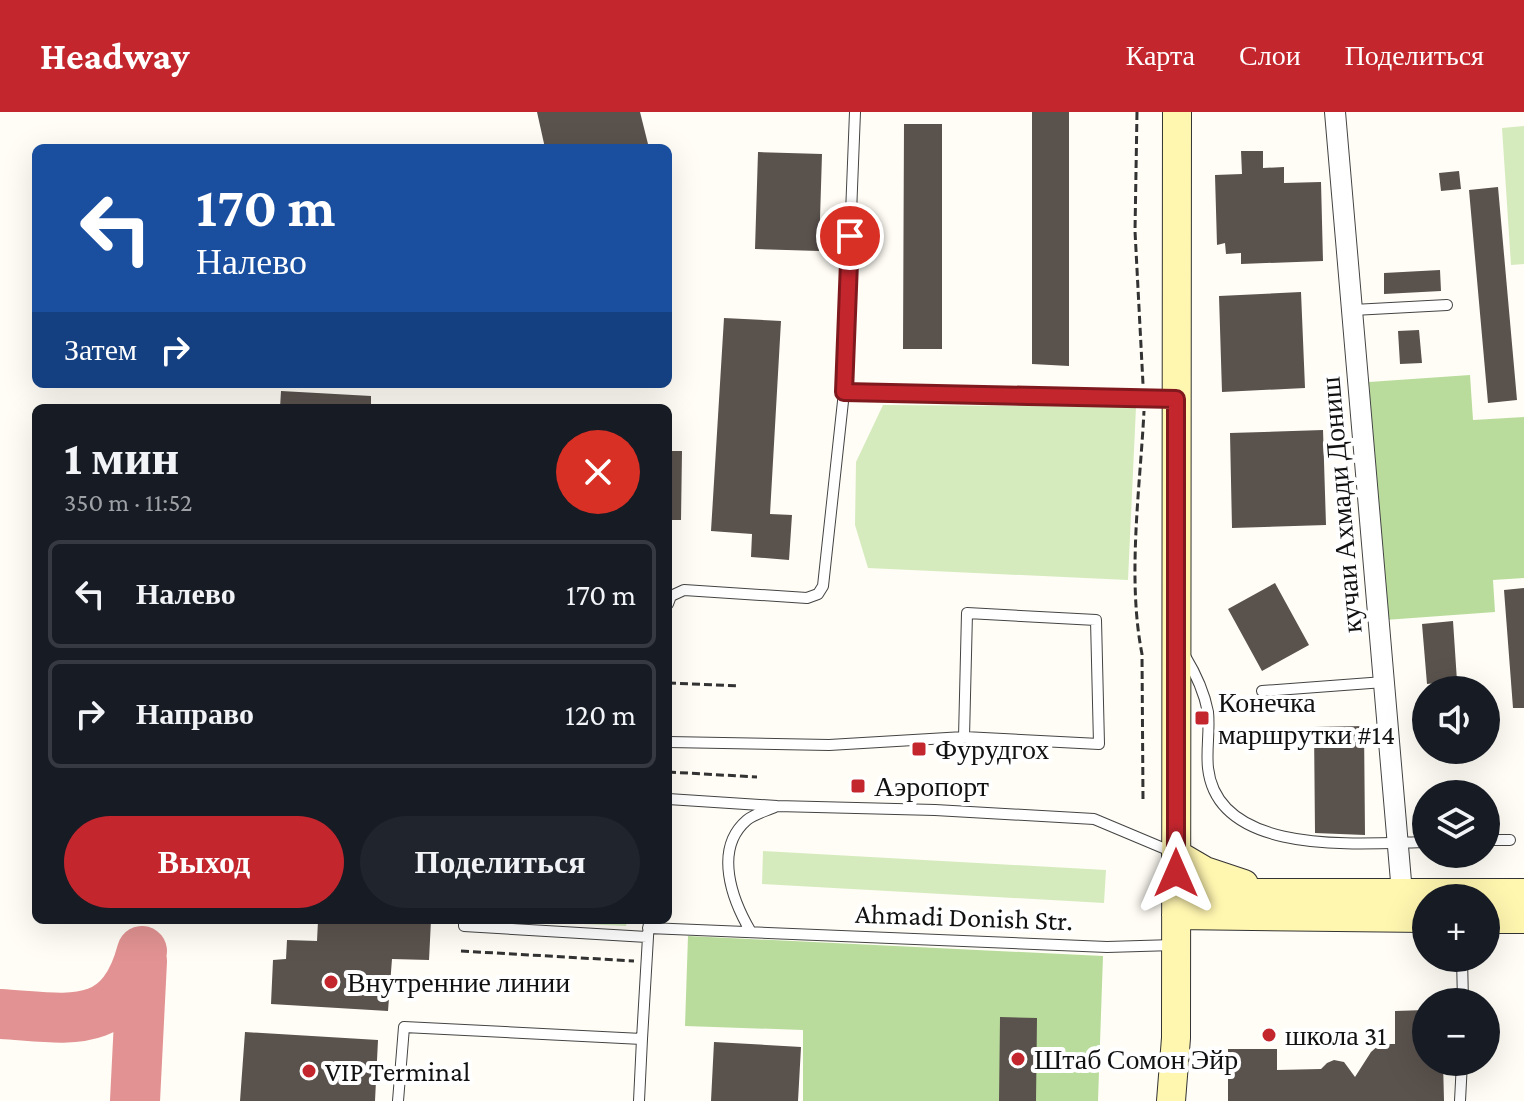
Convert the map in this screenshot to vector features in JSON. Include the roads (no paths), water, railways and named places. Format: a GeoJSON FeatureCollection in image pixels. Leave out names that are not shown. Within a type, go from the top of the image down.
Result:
{"type":"FeatureCollection","features":[{"type":"Feature","properties":{"kind":"street"},"geometry":{"type":"LineString","coordinates":[[1171,1101],[1176,1038],[1177,112]]}},
{"type":"Feature","properties":{"kind":"street","name":"кучаи Ахмади Дониш"},"geometry":{"type":"LineString","coordinates":[[1335,112],[1402,893]]}},
{"type":"Feature","properties":{"kind":"street"},"geometry":{"type":"LineString","coordinates":[[1176,854],[1268,903],[1412,917]]}},
{"type":"Feature","properties":{"kind":"street"},"geometry":{"type":"LineString","coordinates":[[1176,904],[1268,903],[1402,893],[1524,893]]}},
{"type":"Feature","properties":{"kind":"street"},"geometry":{"type":"LineString","coordinates":[[1176,945],[1268,903]]}},
{"type":"Feature","properties":{"kind":"street"},"geometry":{"type":"LineString","coordinates":[[1500,919],[1524,919]]}},
{"type":"Feature","properties":{"kind":"lane"},"geometry":{"type":"LineString","coordinates":[[672,596],[684,590],[807,598],[818,594],[825,579],[844,392],[855,112]]}},
{"type":"Feature","properties":{"kind":"lane"},"geometry":{"type":"LineString","coordinates":[[1353,310],[1447,305]]}},
{"type":"Feature","properties":{"kind":"lane"},"geometry":{"type":"LineString","coordinates":[[844,392],[1176,399]]}},
{"type":"Feature","properties":{"kind":"lane"},"geometry":{"type":"LineString","coordinates":[[672,742],[829,745],[964,737],[1099,744],[1096,620],[967,613],[964,737]]}},
{"type":"Feature","properties":{"kind":"lane"},"geometry":{"type":"LineString","coordinates":[[1176,641],[1200,682],[1208,714],[1208,770],[1219,799],[1239,819],[1270,835],[1302,841],[1412,842]]}},
{"type":"Feature","properties":{"kind":"lane"},"geometry":{"type":"LineString","coordinates":[[1262,691],[1385,682]]}},
{"type":"Feature","properties":{"kind":"lane"},"geometry":{"type":"LineString","coordinates":[[672,799],[1094,819],[1176,854]]}},
{"type":"Feature","properties":{"kind":"lane"},"geometry":{"type":"LineString","coordinates":[[751,932],[737,909],[729,887],[734,834],[748,818],[777,806]]}},
{"type":"Feature","properties":{"kind":"lane"},"geometry":{"type":"LineString","coordinates":[[1500,840],[1510,840]]}},
{"type":"Feature","properties":{"kind":"lane","name":"Ahmadi Donish Str."},"geometry":{"type":"LineString","coordinates":[[464,924],[648,928],[1107,947],[1176,945]]}},
{"type":"Feature","properties":{"kind":"lane"},"geometry":{"type":"LineString","coordinates":[[639,1101],[648,928]]}},
{"type":"Feature","properties":{"kind":"lane"},"geometry":{"type":"LineString","coordinates":[[398,1101],[404,1027],[642,1039]]}},
{"type":"Feature","properties":{"kind":"lane"},"geometry":{"type":"LineString","coordinates":[[1460,1101],[1461,1076]]}},
{"type":"Feature","properties":{"kind":"place","name":"Конечка маршрутки #14"},"geometry":{"type":"Point","coordinates":[1202,718]}},
{"type":"Feature","properties":{"kind":"place","name":"Фурудгох"},"geometry":{"type":"Point","coordinates":[919,749]}},
{"type":"Feature","properties":{"kind":"place","name":"Аэропорт"},"geometry":{"type":"Point","coordinates":[858,786]}},
{"type":"Feature","properties":{"kind":"place","name":"Внутренние линии"},"geometry":{"type":"Point","coordinates":[331,982]}},
{"type":"Feature","properties":{"kind":"place","name":"школа 31"},"geometry":{"type":"Point","coordinates":[1269,1035]}},
{"type":"Feature","properties":{"kind":"place","name":"Штаб Сомон Эйр"},"geometry":{"type":"Point","coordinates":[1018,1059]}},
{"type":"Feature","properties":{"kind":"place","name":"VIP Terminal"},"geometry":{"type":"Point","coordinates":[309,1071]}}]}
